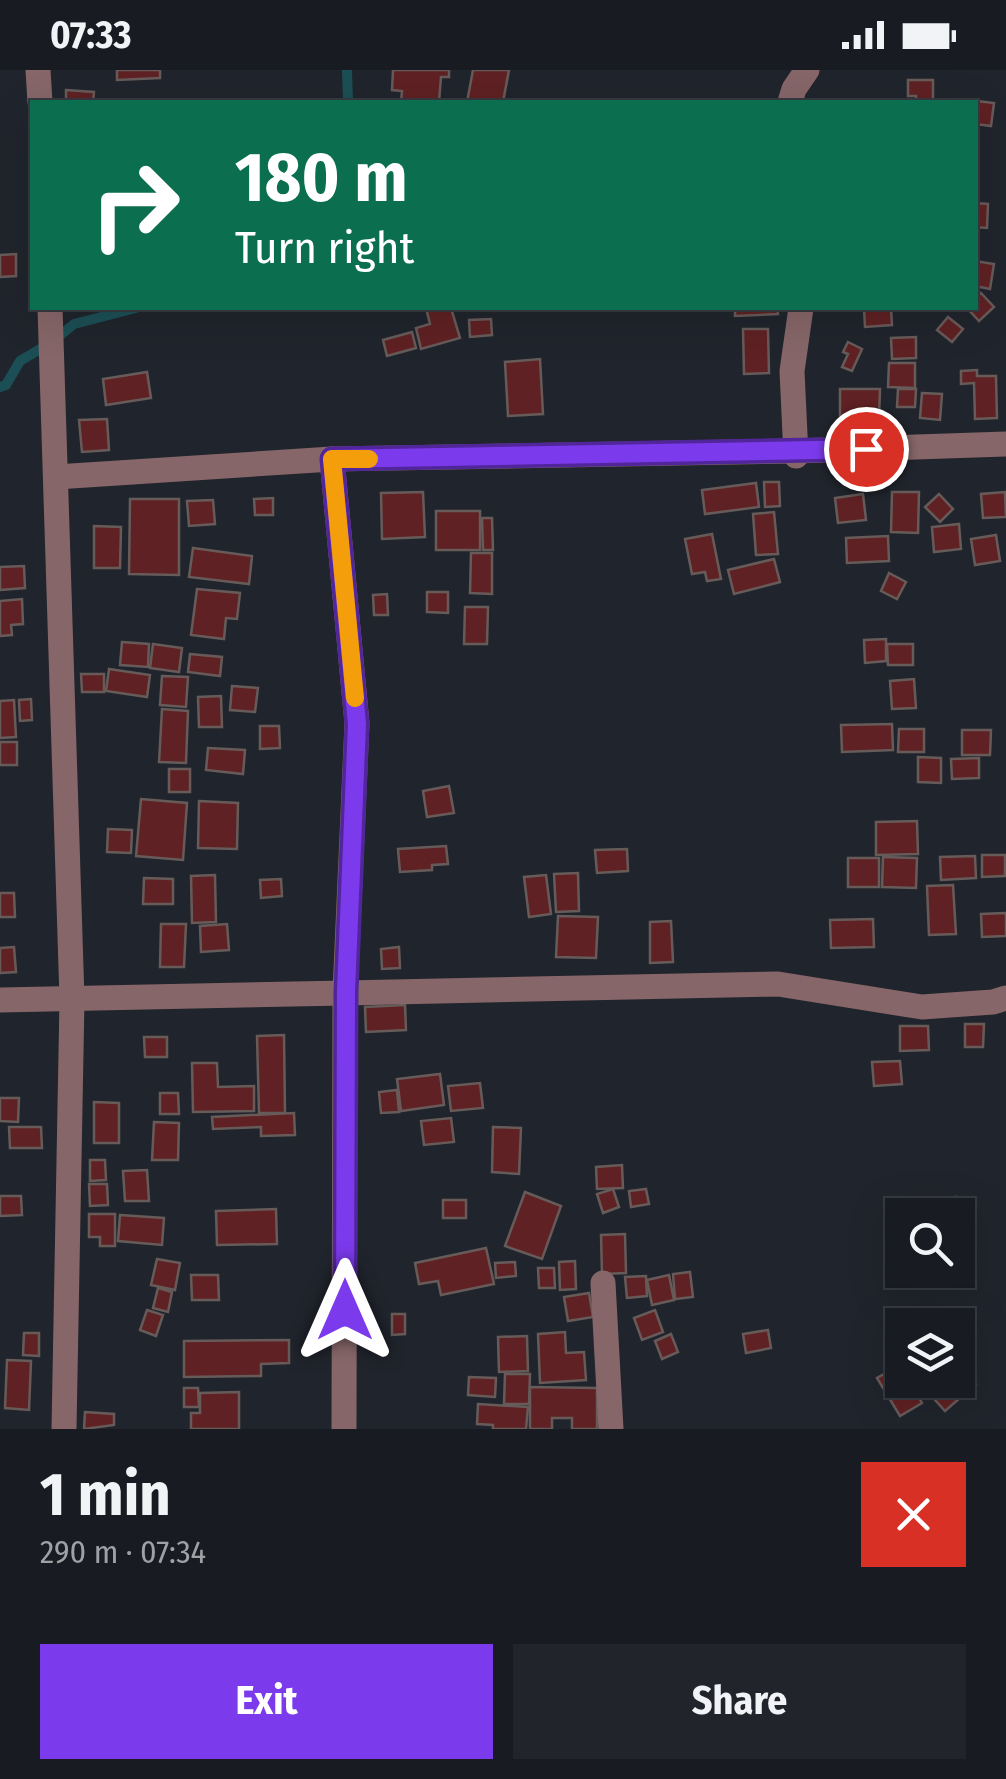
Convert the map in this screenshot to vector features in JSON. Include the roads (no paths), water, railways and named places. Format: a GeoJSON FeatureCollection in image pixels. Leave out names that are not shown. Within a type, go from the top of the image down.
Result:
{"type":"FeatureCollection","features":[{"type":"Feature","properties":{"kind":"street"},"geometry":{"type":"LineString","coordinates":[[38,70],[40,100]]}},
{"type":"Feature","properties":{"kind":"street"},"geometry":{"type":"LineString","coordinates":[[791,100],[807,70]]}},
{"type":"Feature","properties":{"kind":"street"},"geometry":{"type":"LineString","coordinates":[[50,310],[72,999],[64,1429]]}},
{"type":"Feature","properties":{"kind":"street"},"geometry":{"type":"LineString","coordinates":[[796,453],[792,372],[801,310]]}},
{"type":"Feature","properties":{"kind":"street"},"geometry":{"type":"LineString","coordinates":[[56,477],[332,459],[796,453],[1006,444]]}},
{"type":"Feature","properties":{"kind":"street"},"geometry":{"type":"LineString","coordinates":[[332,459],[357,724],[346,992],[344,1429]]}},
{"type":"Feature","properties":{"kind":"street"},"geometry":{"type":"LineString","coordinates":[[0,1000],[778,984],[922,1006],[1006,998]]}},
{"type":"Feature","properties":{"kind":"street"},"geometry":{"type":"LineString","coordinates":[[603,1283],[611,1429]]}},
{"type":"Feature","properties":{"kind":"waterway"},"geometry":{"type":"LineString","coordinates":[[347,70],[348,100]]}},
{"type":"Feature","properties":{"kind":"waterway"},"geometry":{"type":"LineString","coordinates":[[0,387],[6,385],[20,361],[74,324],[128,310]]}}]}
